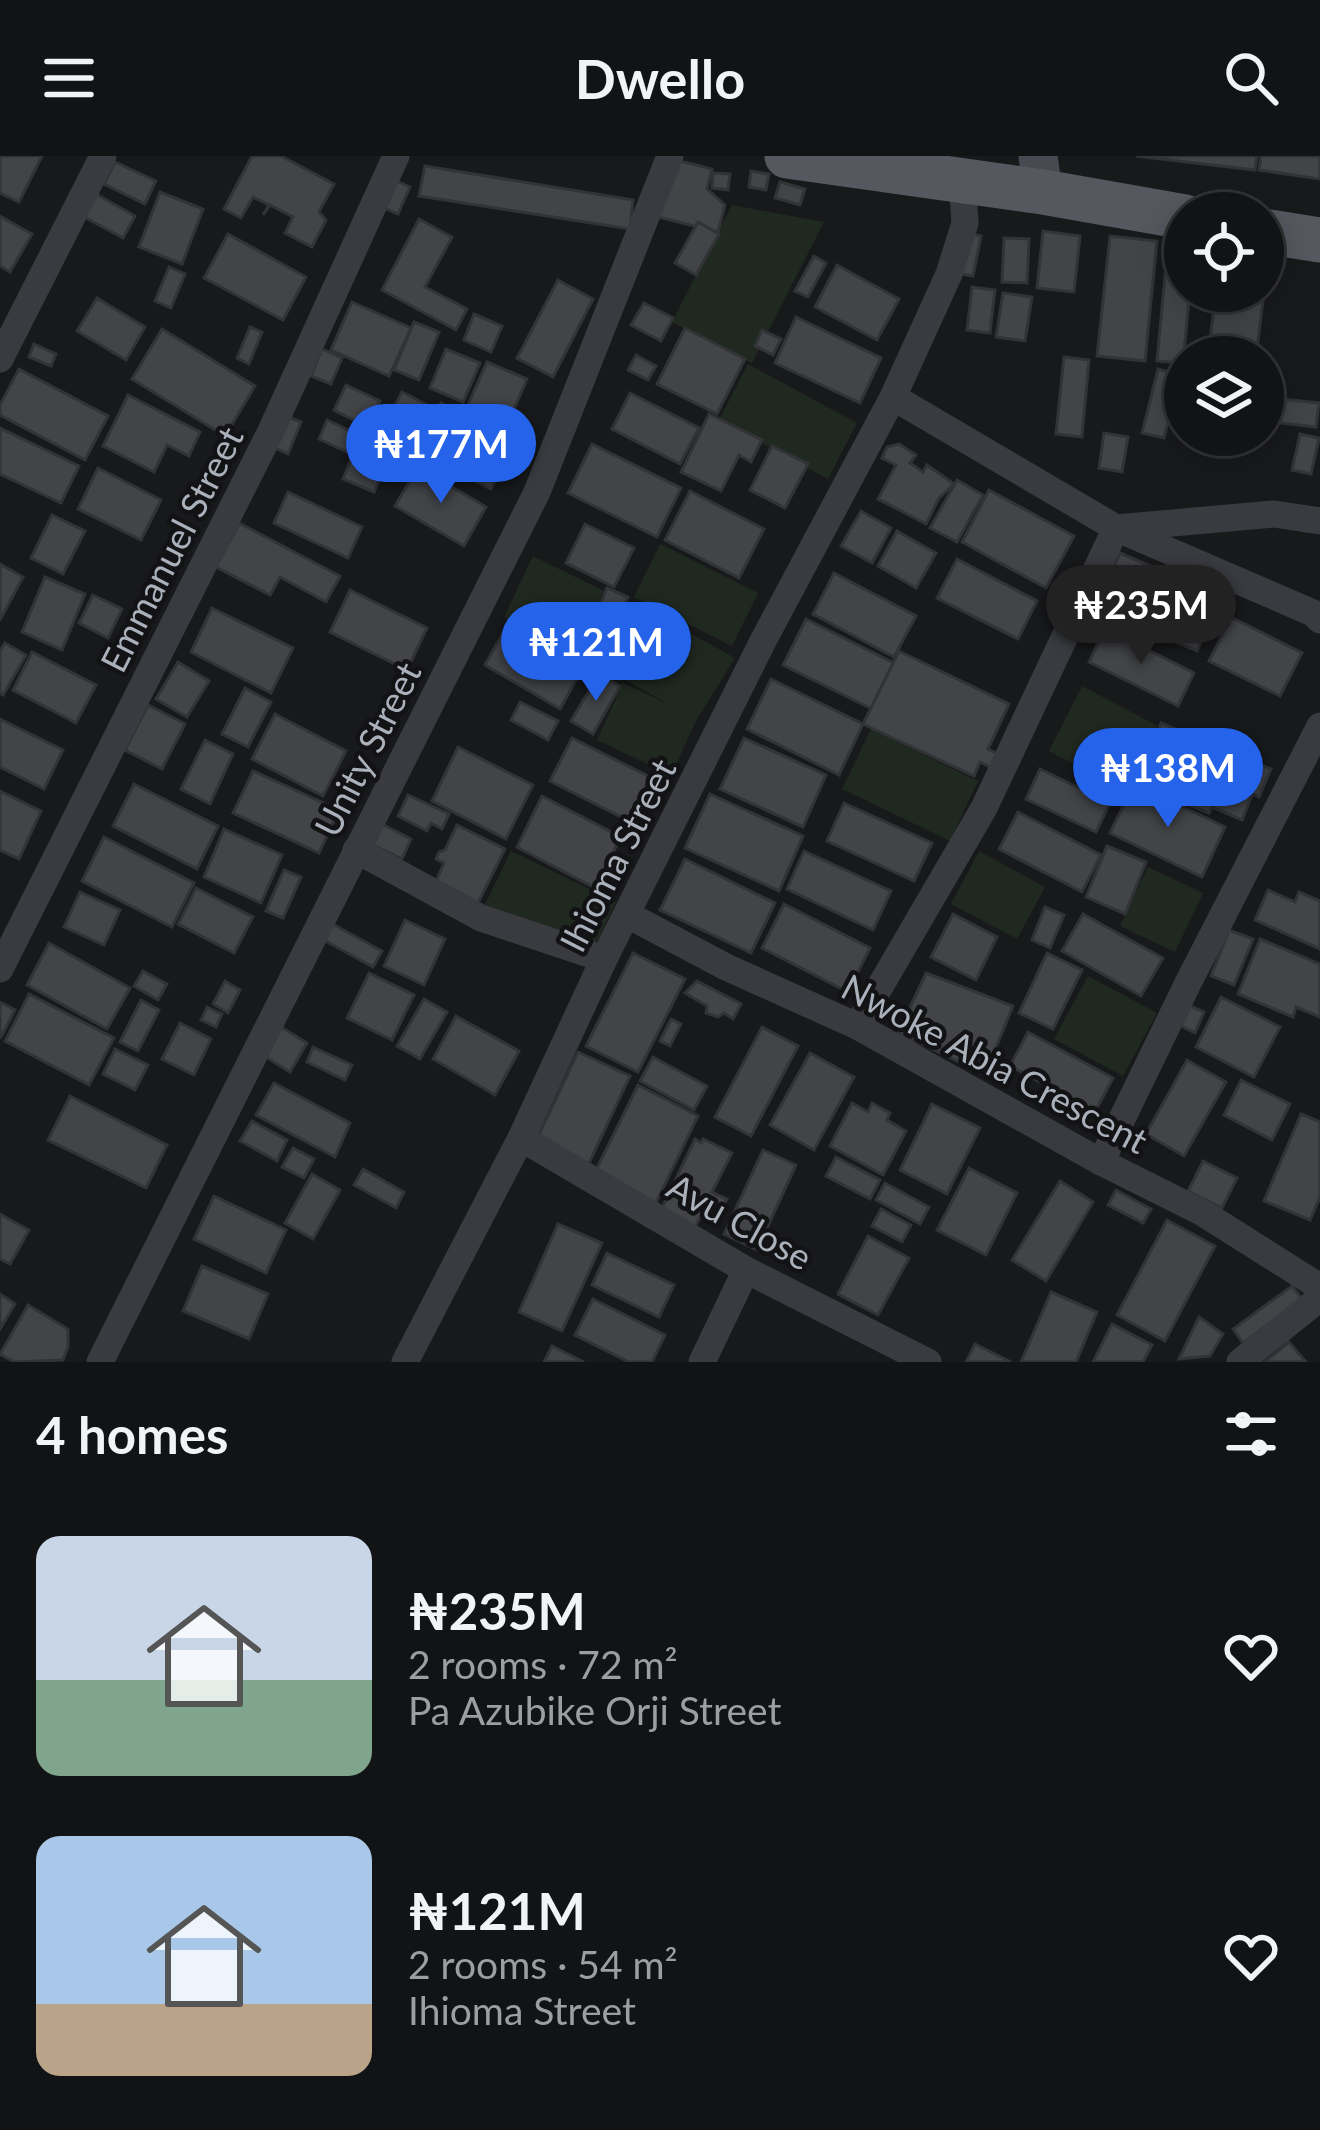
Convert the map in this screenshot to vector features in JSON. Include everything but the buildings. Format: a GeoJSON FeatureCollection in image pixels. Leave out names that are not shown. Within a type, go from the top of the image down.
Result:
{"type":"FeatureCollection","features":[{"type":"Feature","properties":{"kind":"main road"},"geometry":{"type":"LineString","coordinates":[[787,156],[962,180],[1040,174],[1164,211]]}},
{"type":"Feature","properties":{"kind":"main road"},"geometry":{"type":"LineString","coordinates":[[1284,234],[1320,240]]}},
{"type":"Feature","properties":{"kind":"street"},"geometry":{"type":"LineString","coordinates":[[0,358],[103,156]]}},
{"type":"Feature","properties":{"kind":"street","name":"Emmanuel Street"},"geometry":{"type":"LineString","coordinates":[[0,969],[270,433],[396,156]]}},
{"type":"Feature","properties":{"kind":"street","name":"Unity Street"},"geometry":{"type":"LineString","coordinates":[[100,1362],[537,492],[670,156]]}},
{"type":"Feature","properties":{"kind":"street","name":"Ihioma Street"},"geometry":{"type":"LineString","coordinates":[[405,1362],[521,1138],[604,959],[763,641],[892,398],[949,274],[965,223],[962,180]]}},
{"type":"Feature","properties":{"kind":"street"},"geometry":{"type":"LineString","coordinates":[[892,398],[1116,528],[1320,620]]}},
{"type":"Feature","properties":{"kind":"street"},"geometry":{"type":"LineString","coordinates":[[1116,528],[1274,514],[1320,521]]}},
{"type":"Feature","properties":{"kind":"street"},"geometry":{"type":"LineString","coordinates":[[857,1026],[984,808],[1116,528]]}},
{"type":"Feature","properties":{"kind":"street"},"geometry":{"type":"LineString","coordinates":[[1101,1162],[1320,726]]}},
{"type":"Feature","properties":{"kind":"street"},"geometry":{"type":"LineString","coordinates":[[356,850],[481,918],[604,959]]}},
{"type":"Feature","properties":{"kind":"street","name":"Nwoke Abia Crescent"},"geometry":{"type":"LineString","coordinates":[[628,915],[726,967],[857,1026],[1101,1162],[1203,1213],[1320,1287]]}},
{"type":"Feature","properties":{"kind":"street","name":"Avu Close"},"geometry":{"type":"LineString","coordinates":[[521,1138],[746,1270],[928,1362]]}},
{"type":"Feature","properties":{"kind":"street"},"geometry":{"type":"LineString","coordinates":[[702,1362],[746,1270]]}},
{"type":"Feature","properties":{"kind":"street"},"geometry":{"type":"LineString","coordinates":[[1240,1362],[1320,1298]]}},
{"type":"Feature","properties":{"kind":"shaded area"},"geometry":{"type":"Polygon","coordinates":[[[732,205],[824,222],[752,363],[672,322],[732,205]]]}},
{"type":"Feature","properties":{"kind":"shaded area"},"geometry":{"type":"Polygon","coordinates":[[[748,364],[857,423],[828,479],[719,420],[748,364]]]}},
{"type":"Feature","properties":{"kind":"shaded area"},"geometry":{"type":"Polygon","coordinates":[[[660,544],[758,593],[732,646],[634,597],[660,544]]]}},
{"type":"Feature","properties":{"kind":"shaded area"},"geometry":{"type":"Polygon","coordinates":[[[533,556],[604,591],[574,652],[504,617],[533,556]]]}},
{"type":"Feature","properties":{"kind":"shaded area"},"geometry":{"type":"Polygon","coordinates":[[[636,603],[735,658],[697,719],[671,775],[597,740],[623,683],[670,705],[601,666],[636,603]]]}},
{"type":"Feature","properties":{"kind":"shaded area"},"geometry":{"type":"Polygon","coordinates":[[[1082,686],[1158,726],[1124,790],[1049,751],[1082,686]]]}},
{"type":"Feature","properties":{"kind":"shaded area"},"geometry":{"type":"Polygon","coordinates":[[[871,729],[978,781],[950,841],[842,789],[871,729]]]}},
{"type":"Feature","properties":{"kind":"shaded area"},"geometry":{"type":"Polygon","coordinates":[[[511,851],[616,902],[588,962],[482,911],[511,851]]]}},
{"type":"Feature","properties":{"kind":"shaded area"},"geometry":{"type":"Polygon","coordinates":[[[979,851],[1045,887],[1017,939],[951,904],[979,851]]]}},
{"type":"Feature","properties":{"kind":"shaded area"},"geometry":{"type":"Polygon","coordinates":[[[1148,867],[1203,893],[1175,952],[1120,926],[1148,867]]]}},
{"type":"Feature","properties":{"kind":"shaded area"},"geometry":{"type":"Polygon","coordinates":[[[1088,976],[1157,1013],[1123,1076],[1054,1039],[1088,976]]]}}]}
